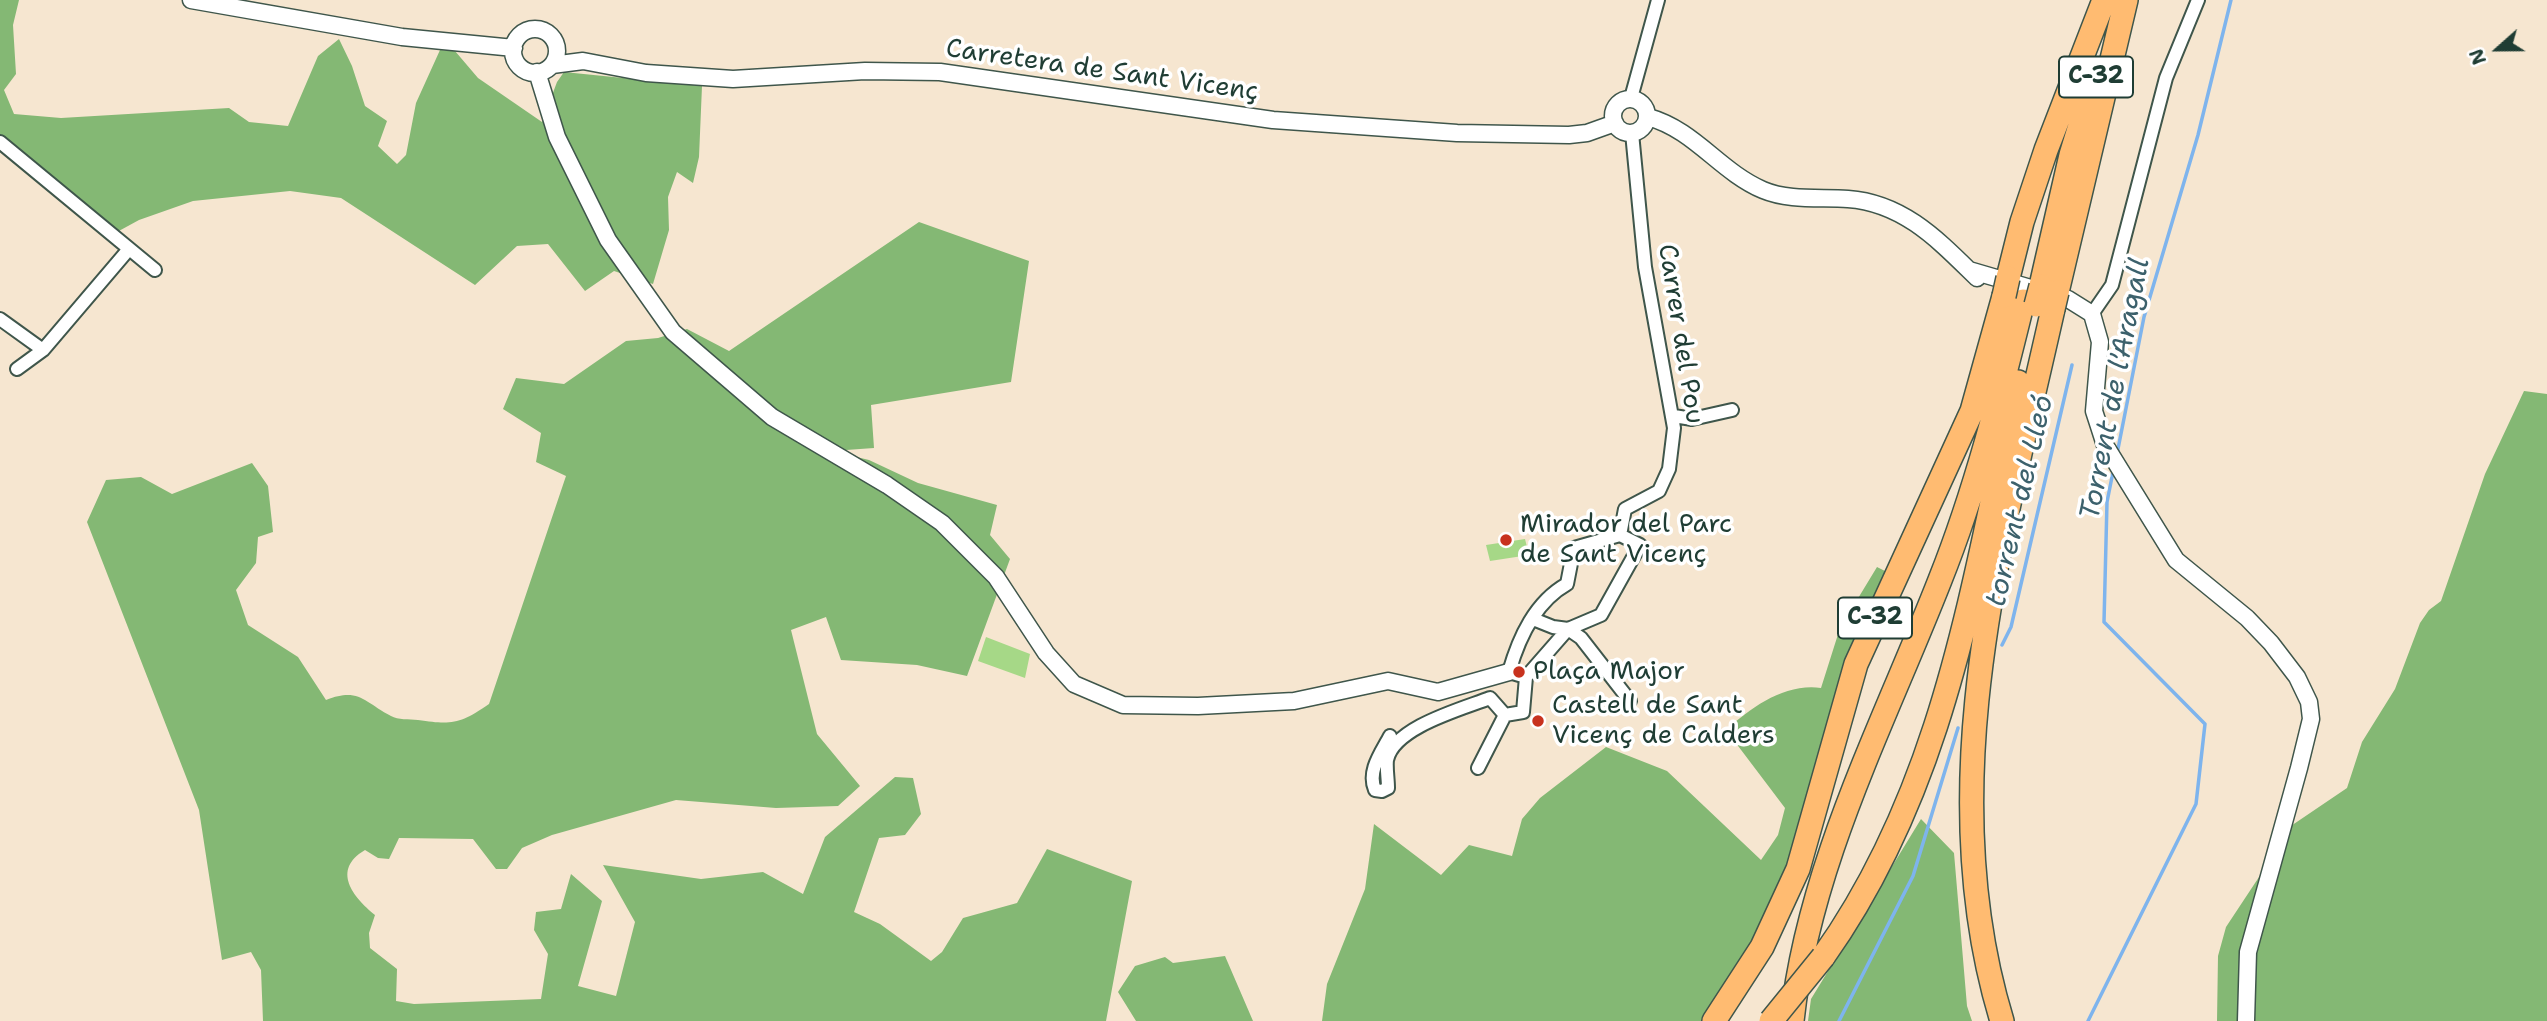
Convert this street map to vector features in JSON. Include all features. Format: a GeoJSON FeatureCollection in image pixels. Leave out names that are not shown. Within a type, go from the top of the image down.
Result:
{"type":"FeatureCollection","features":[{"type":"Feature","properties":{"kind":"highway","name":"C-32"},"geometry":{"type":"LineString","coordinates":[[1771,1021],[1822,957],[1850,916],[1886,853],[1910,803],[1938,725],[2031,294],[2057,152],[2056,127],[2104,0]]}},
{"type":"Feature","properties":{"kind":"highway","name":"C-32"},"geometry":{"type":"LineString","coordinates":[[1793,1021],[1803,951],[1824,876],[1942,577],[1984,451],[2079,124],[2124,0]]}},
{"type":"Feature","properties":{"kind":"highway","name":"C-32"},"geometry":{"type":"LineString","coordinates":[[1714,1021],[1762,947],[1798,869],[1856,664],[1967,422],[1984,375],[2031,294]]}},
{"type":"Feature","properties":{"kind":"highway","name":"C-32"},"geometry":{"type":"LineString","coordinates":[[2002,1021],[1987,961],[1975,883],[1971,803],[1975,725],[2031,294]]}},
{"type":"Feature","properties":{"kind":"street"},"geometry":{"type":"LineString","coordinates":[[191,0],[402,37],[513,48]]}},
{"type":"Feature","properties":{"kind":"street"},"geometry":{"type":"LineString","coordinates":[[1648,117],[1643,128],[1632,133],[1622,131],[1615,123],[1616,106],[1631,98],[1658,0]]}},
{"type":"Feature","properties":{"kind":"street"},"geometry":{"type":"LineString","coordinates":[[2090,313],[2112,285],[2172,58],[2198,0]]}},
{"type":"Feature","properties":{"kind":"street"},"geometry":{"type":"LineString","coordinates":[[544,69],[520,66],[513,48],[519,36],[530,29],[543,30],[553,38],[557,49],[544,69],[558,137],[608,240],[673,332],[772,417],[887,485],[942,523],[996,577],[1046,653],[1074,684],[1123,705],[1198,706],[1294,701],[1388,681],[1438,692],[1509,672],[1527,677]]}},
{"type":"Feature","properties":{"kind":"street","name":"Carretera de Sant Vicenç"},"geometry":{"type":"LineString","coordinates":[[553,38],[583,61]]}},
{"type":"Feature","properties":{"kind":"street","name":"Carretera de Sant Vicenç"},"geometry":{"type":"LineString","coordinates":[[544,69],[583,61],[686,78],[940,72],[1273,120],[1457,133],[1569,135],[1587,133],[1615,123]]}},
{"type":"Feature","properties":{"kind":"street"},"geometry":{"type":"LineString","coordinates":[[1631,98],[1641,102],[1648,117],[1679,128],[1721,166],[1767,192],[1862,201],[1889,208],[1915,222],[1994,290],[2090,313]]}},
{"type":"Feature","properties":{"kind":"street","name":"Carrer del Pou"},"geometry":{"type":"LineString","coordinates":[[1620,535],[1625,509],[1659,491],[1669,469],[1674,416],[1644,267],[1632,133]]}},
{"type":"Feature","properties":{"kind":"street"},"geometry":{"type":"LineString","coordinates":[[0,142],[155,270]]}},
{"type":"Feature","properties":{"kind":"street"},"geometry":{"type":"LineString","coordinates":[[17,369],[43,351],[130,249]]}},
{"type":"Feature","properties":{"kind":"street"},"geometry":{"type":"LineString","coordinates":[[2090,313],[2100,342],[2094,411],[2105,445],[2176,559],[2247,618],[2271,643],[2297,677],[2309,702],[2311,719],[2248,952],[2246,1021]]}},
{"type":"Feature","properties":{"kind":"street"},"geometry":{"type":"LineString","coordinates":[[0,319],[43,351]]}},
{"type":"Feature","properties":{"kind":"street"},"geometry":{"type":"LineString","coordinates":[[1674,416],[1692,419],[1732,410]]}},
{"type":"Feature","properties":{"kind":"street"},"geometry":{"type":"LineString","coordinates":[[1505,715],[1523,712],[1527,677],[1568,629],[1601,615],[1640,545],[1620,535],[1574,548],[1567,583],[1552,592],[1520,636],[1509,672]]}},
{"type":"Feature","properties":{"kind":"street"},"geometry":{"type":"LineString","coordinates":[[1533,619],[1553,627],[1568,629],[1581,638],[1630,701]]}},
{"type":"Feature","properties":{"kind":"street"},"geometry":{"type":"LineString","coordinates":[[1390,736],[1375,765],[1372,782],[1375,790],[1382,792],[1388,788],[1387,759],[1395,744],[1421,725],[1490,698],[1505,715]]}},
{"type":"Feature","properties":{"kind":"street"},"geometry":{"type":"LineString","coordinates":[[1478,768],[1505,715]]}},
{"type":"Feature","properties":{"kind":"green space"},"geometry":{"type":"Polygon","coordinates":[[[0,0],[19,0],[13,25],[16,74],[4,90],[14,114],[61,118],[229,108],[249,122],[288,126],[318,56],[339,39],[352,66],[365,106],[387,121],[378,146],[397,164],[406,155],[416,103],[440,50],[455,51],[478,78],[542,122],[557,82],[564,72],[702,86],[699,157],[693,183],[677,172],[668,197],[669,230],[653,284],[614,271],[585,291],[548,244],[517,246],[475,285],[341,198],[290,191],[193,201],[139,220],[117,232],[0,138],[0,0]]]}},
{"type":"Feature","properties":{"kind":"green space"},"geometry":{"type":"Polygon","coordinates":[[[919,222],[1029,261],[1011,382],[871,405],[874,448],[832,451],[869,460],[918,483],[997,505],[990,535],[1010,559],[967,676],[917,665],[841,660],[826,617],[791,630],[817,734],[860,786],[838,806],[776,808],[676,800],[552,835],[522,848],[507,869],[496,869],[473,839],[399,838],[389,859],[378,858],[365,850],[349,866],[347,875],[353,892],[375,915],[369,933],[370,948],[397,969],[396,1001],[414,1004],[541,999],[548,954],[534,930],[536,912],[561,909],[571,874],[602,901],[578,986],[616,996],[635,922],[603,865],[701,879],[763,872],[803,894],[825,837],[895,777],[913,778],[921,814],[905,835],[879,838],[854,912],[880,924],[931,961],[942,952],[963,918],[1017,903],[1047,849],[1132,881],[1106,1021],[263,1021],[261,970],[251,952],[222,960],[199,810],[87,522],[106,480],[141,477],[172,494],[252,463],[268,486],[273,532],[258,537],[256,563],[236,590],[248,625],[298,657],[326,700],[337,696],[354,696],[400,719],[448,722],[463,719],[489,704],[566,476],[536,462],[541,433],[503,409],[516,378],[564,384],[626,341],[658,338],[687,329],[729,351],[919,222]]]}},
{"type":"Feature","properties":{"kind":"green space"},"geometry":{"type":"Polygon","coordinates":[[[2524,391],[2547,394],[2547,1021],[2217,1021],[2218,956],[2226,927],[2261,874],[2282,832],[2347,788],[2362,742],[2395,689],[2420,623],[2429,610],[2441,601],[2485,474],[2524,391]]]}},
{"type":"Feature","properties":{"kind":"green space"},"geometry":{"type":"Polygon","coordinates":[[[1525,539],[1529,555],[1490,561],[1486,545],[1525,539]]]}},
{"type":"Feature","properties":{"kind":"green space"},"geometry":{"type":"Polygon","coordinates":[[[1877,567],[1887,572],[1850,648],[1796,851],[1759,931],[1704,1021],[1322,1021],[1327,984],[1365,889],[1374,824],[1441,875],[1469,845],[1512,856],[1522,819],[1540,798],[1606,747],[1667,771],[1761,860],[1778,835],[1785,808],[1726,730],[1770,698],[1795,689],[1821,688],[1840,628],[1877,567]]]}},
{"type":"Feature","properties":{"kind":"green space"},"geometry":{"type":"Polygon","coordinates":[[[986,637],[1030,654],[1025,678],[978,661],[986,637]]]}},
{"type":"Feature","properties":{"kind":"green space"},"geometry":{"type":"Polygon","coordinates":[[[1921,819],[1954,853],[1967,1006],[1972,1021],[1808,1021],[1811,999],[1921,819]]]}},
{"type":"Feature","properties":{"kind":"green space"},"geometry":{"type":"Polygon","coordinates":[[[1225,956],[1253,1021],[1136,1021],[1118,992],[1135,966],[1165,957],[1173,963],[1225,956]]]}},
{"type":"Feature","properties":{"kind":"waterway","name":"Torrent de l'Aragall"},"geometry":{"type":"LineString","coordinates":[[2117,454],[2144,317],[2198,135],[2231,0]]}},
{"type":"Feature","properties":{"kind":"waterway","name":"torrent del Lleó"},"geometry":{"type":"LineString","coordinates":[[2002,645],[2011,627],[2072,365]]}},
{"type":"Feature","properties":{"kind":"waterway","name":"Torrent de l'Aragall"},"geometry":{"type":"LineString","coordinates":[[2088,1021],[2196,804],[2205,724],[2104,622],[2107,502],[2113,472]]}},
{"type":"Feature","properties":{"kind":"waterway","name":"torrent del Lleó"},"geometry":{"type":"LineString","coordinates":[[1839,1021],[1913,876],[1958,728]]}},
{"type":"Feature","properties":{"kind":"place","name":"Mirador del Parc de Sant Vicenç"},"geometry":{"type":"Point","coordinates":[1506,540]}},
{"type":"Feature","properties":{"kind":"place","name":"Plaça Major"},"geometry":{"type":"Point","coordinates":[1519,672]}},
{"type":"Feature","properties":{"kind":"place","name":"Castell de Sant Vicenç de Calders"},"geometry":{"type":"Point","coordinates":[1538,721]}}]}
